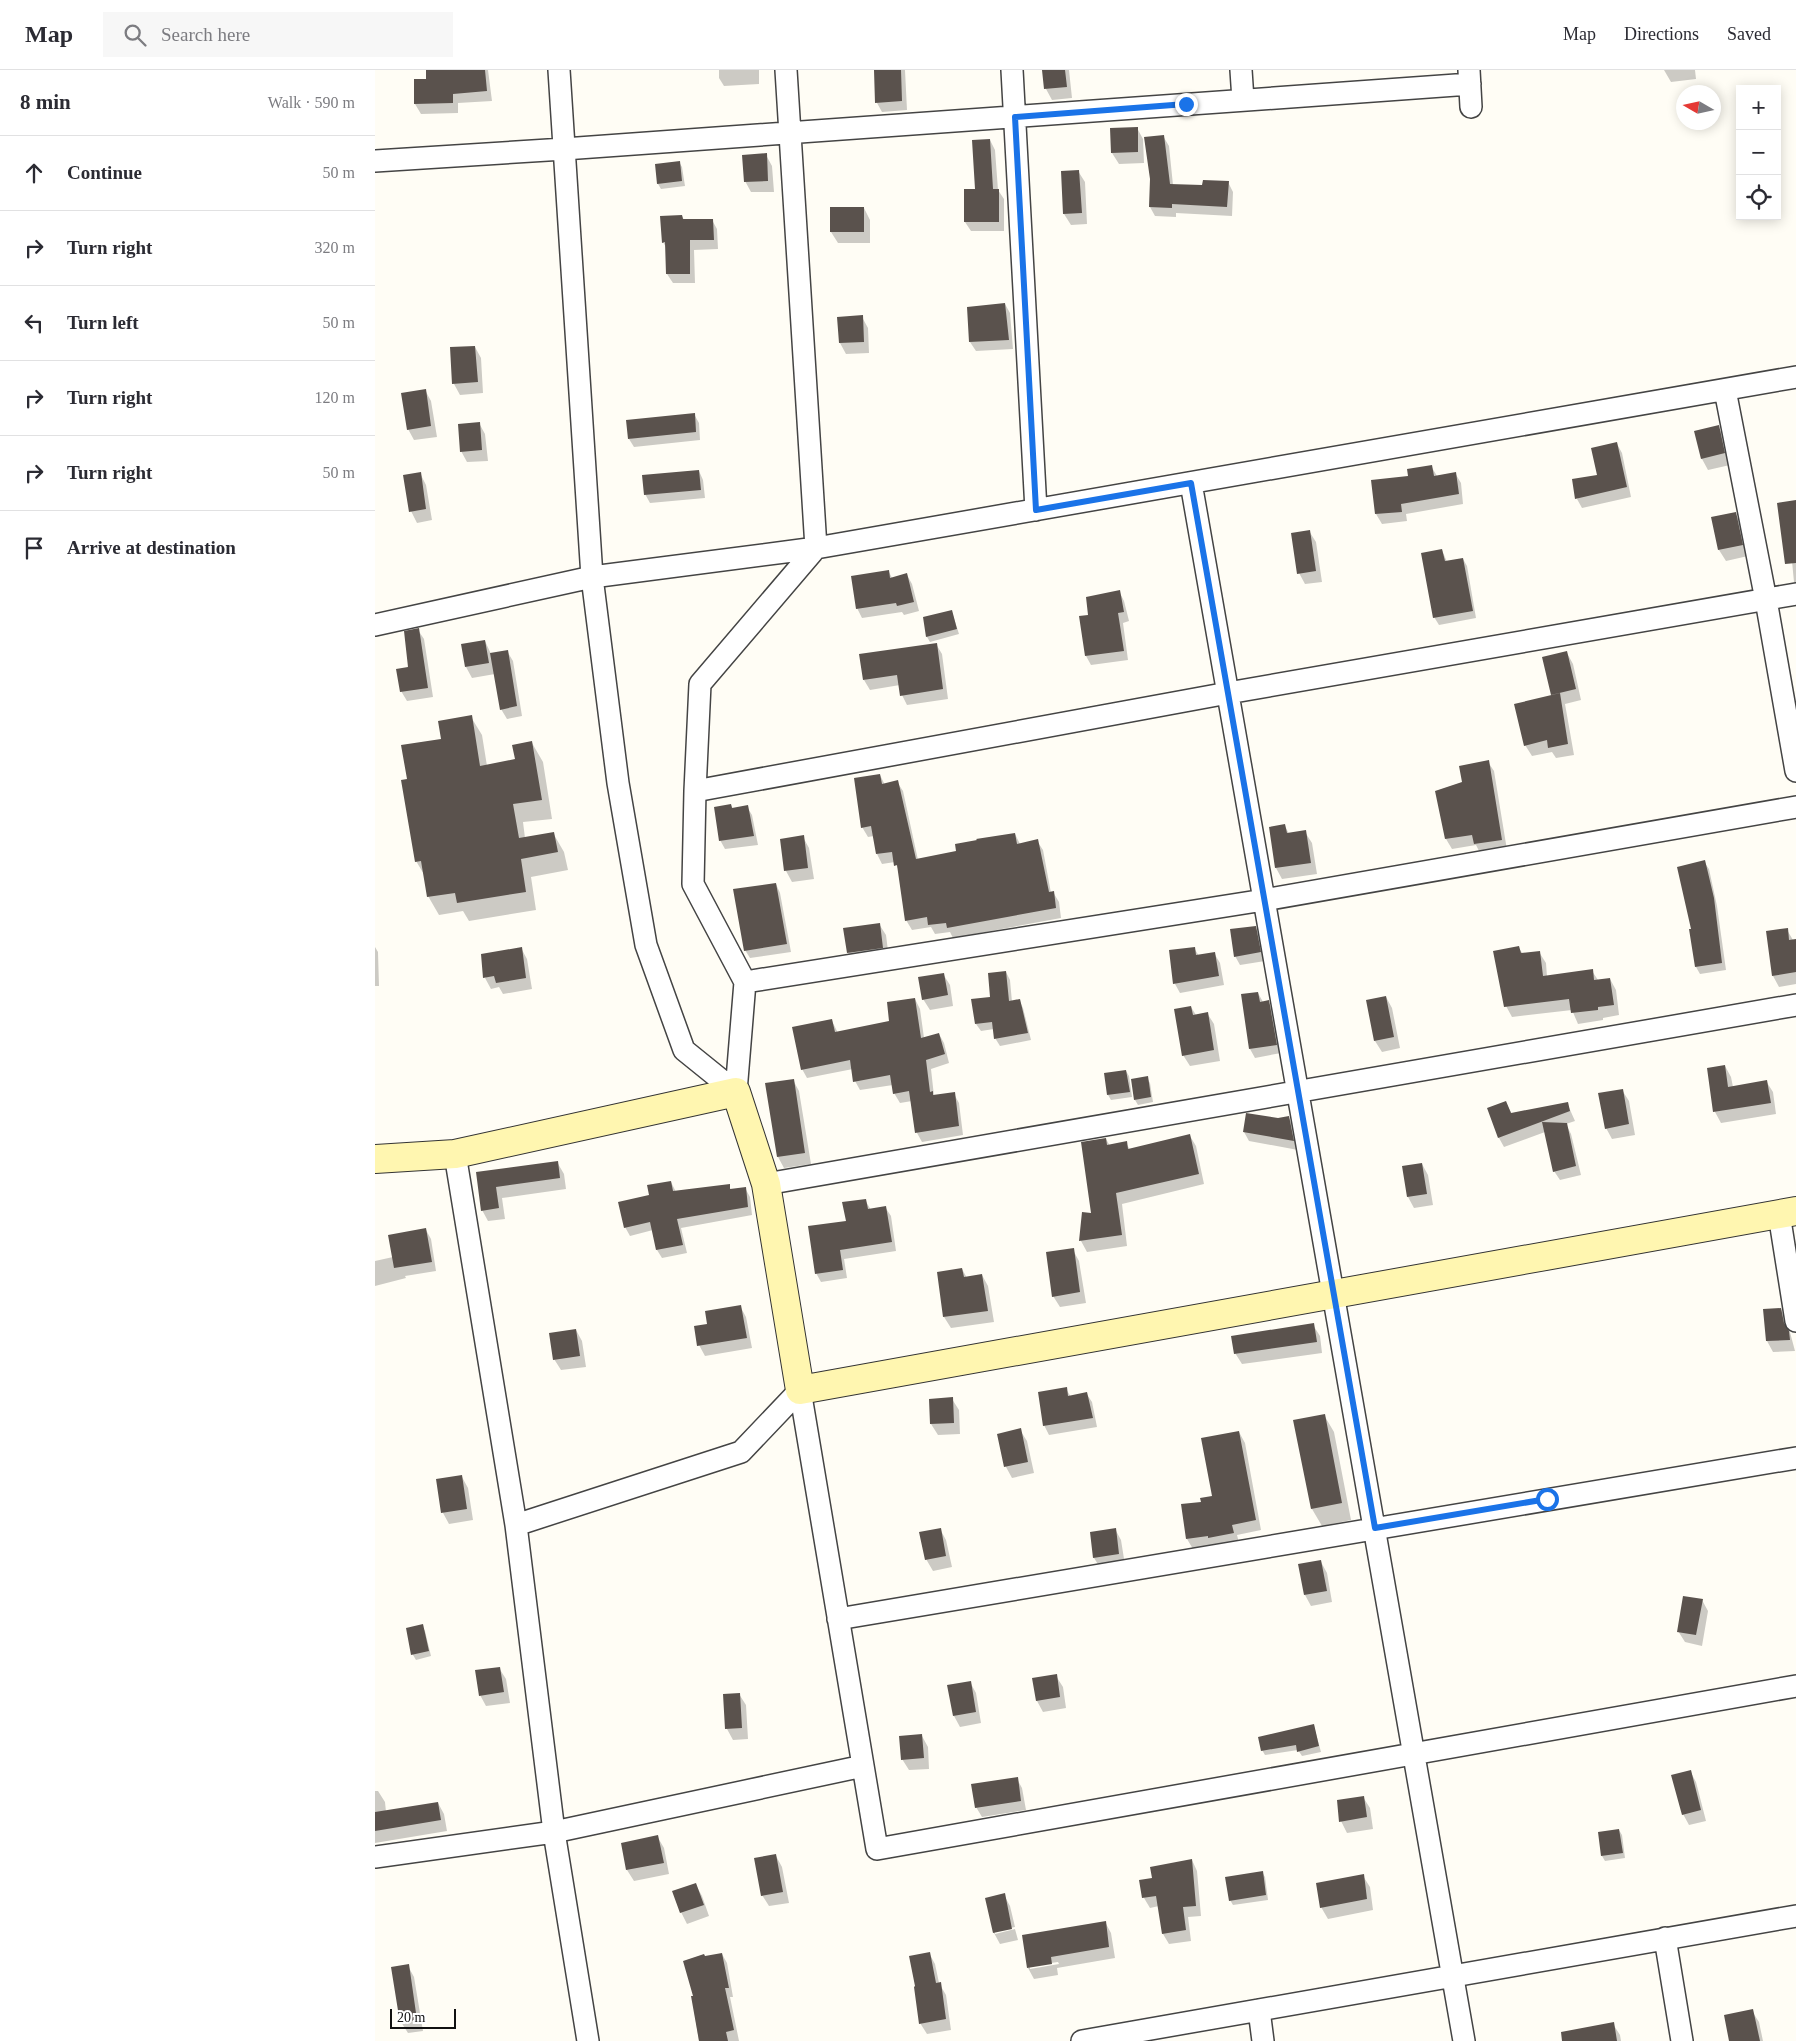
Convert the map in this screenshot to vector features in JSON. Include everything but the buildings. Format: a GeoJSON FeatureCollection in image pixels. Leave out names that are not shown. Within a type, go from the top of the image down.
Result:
{"type":"FeatureCollection","features":[{"type":"Feature","properties":{"kind":"street"},"geometry":{"type":"LineString","coordinates":[[559,70],[592,577],[618,783],[647,945],[684,1050],[736,1092]]}},
{"type":"Feature","properties":{"kind":"street"},"geometry":{"type":"LineString","coordinates":[[786,70],[816,548],[700,684],[693,884],[745,982],[736,1092],[766,1184],[877,1849],[1796,1686]]}},
{"type":"Feature","properties":{"kind":"street"},"geometry":{"type":"LineString","coordinates":[[1012,70],[1036,510]]}},
{"type":"Feature","properties":{"kind":"street"},"geometry":{"type":"LineString","coordinates":[[1241,70],[1243,100]]}},
{"type":"Feature","properties":{"kind":"street"},"geometry":{"type":"LineString","coordinates":[[375,161],[1243,100],[1469,77],[1471,107]]}},
{"type":"Feature","properties":{"kind":"street"},"geometry":{"type":"LineString","coordinates":[[375,625],[592,577],[816,548],[1796,377]]}},
{"type":"Feature","properties":{"kind":"street"},"geometry":{"type":"LineString","coordinates":[[1725,390],[1766,600],[1796,771]]}},
{"type":"Feature","properties":{"kind":"street"},"geometry":{"type":"LineString","coordinates":[[1191,483],[1465,2041]]}},
{"type":"Feature","properties":{"kind":"street"},"geometry":{"type":"LineString","coordinates":[[695,791],[1228,693],[1796,594]]}},
{"type":"Feature","properties":{"kind":"street"},"geometry":{"type":"LineString","coordinates":[[745,982],[1264,900],[1796,807]]}},
{"type":"Feature","properties":{"kind":"street"},"geometry":{"type":"LineString","coordinates":[[766,1184],[1796,1005]]}},
{"type":"Feature","properties":{"kind":"street"},"geometry":{"type":"LineString","coordinates":[[375,1159],[455,1154],[736,1092]]}},
{"type":"Feature","properties":{"kind":"street"},"geometry":{"type":"LineString","coordinates":[[455,1154],[516,1524],[554,1832],[588,2041]]}},
{"type":"Feature","properties":{"kind":"street"},"geometry":{"type":"LineString","coordinates":[[516,1524],[741,1452],[800,1390],[1788,1212],[1796,1322]]}},
{"type":"Feature","properties":{"kind":"street"},"geometry":{"type":"LineString","coordinates":[[838,1619],[1796,1458]]}},
{"type":"Feature","properties":{"kind":"street"},"geometry":{"type":"LineString","coordinates":[[375,1857],[554,1832],[863,1766]]}},
{"type":"Feature","properties":{"kind":"street"},"geometry":{"type":"LineString","coordinates":[[1082,2041],[1796,1916]]}},
{"type":"Feature","properties":{"kind":"street"},"geometry":{"type":"LineString","coordinates":[[1665,1938],[1682,2041]]}},
{"type":"Feature","properties":{"kind":"street"},"geometry":{"type":"LineString","coordinates":[[1259,2010],[1263,2041]]}},
{"type":"Feature","properties":{"kind":"route"},"geometry":{"type":"LineString","coordinates":[[1186,104],[1015,117],[1036,510],[1191,483],[1375,1528],[1547,1499]]}}]}
